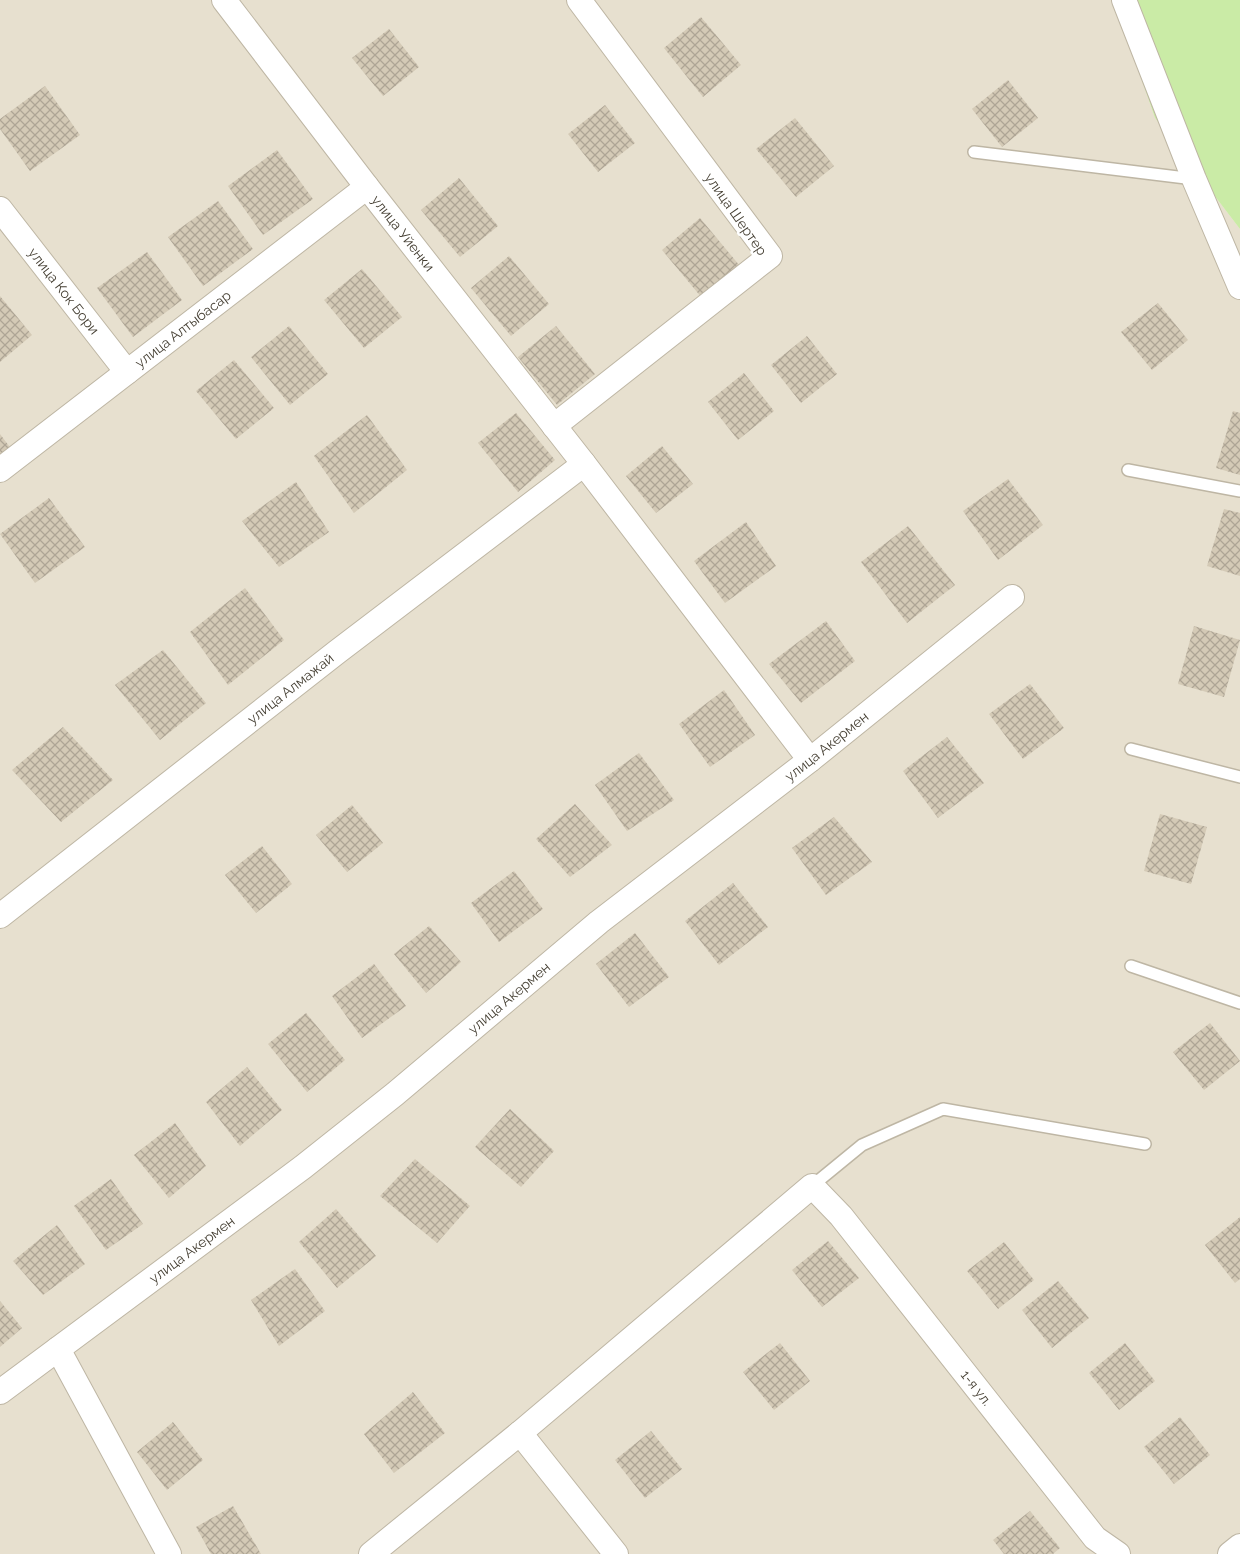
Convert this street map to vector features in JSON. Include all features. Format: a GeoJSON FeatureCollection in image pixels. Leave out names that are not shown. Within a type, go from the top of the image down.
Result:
{"type":"FeatureCollection","features":[{"type":"Feature","properties":{"kind":"street","name":"улица Уйенки"},"geometry":{"type":"LineString","coordinates":[[224,0],[367,187],[584,464],[810,760]]}},
{"type":"Feature","properties":{"kind":"street","name":"улица Шертер"},"geometry":{"type":"LineString","coordinates":[[554,426],[770,256],[579,0]]}},
{"type":"Feature","properties":{"kind":"street"},"geometry":{"type":"LineString","coordinates":[[1124,0],[1194,179],[1240,287]]}},
{"type":"Feature","properties":{"kind":"street","name":"улица Алтыбасар"},"geometry":{"type":"LineString","coordinates":[[0,470],[367,187]]}},
{"type":"Feature","properties":{"kind":"street","name":"улица Кок Бори"},"geometry":{"type":"LineString","coordinates":[[0,210],[127,372]]}},
{"type":"Feature","properties":{"kind":"street","name":"улица Алмажай"},"geometry":{"type":"LineString","coordinates":[[0,916],[337,652],[584,464]]}},
{"type":"Feature","properties":{"kind":"street","name":"улица Акермен"},"geometry":{"type":"LineString","coordinates":[[0,1392],[303,1167],[409,1082],[599,922],[810,760],[1012,597]]}},
{"type":"Feature","properties":{"kind":"street"},"geometry":{"type":"LineString","coordinates":[[371,1554],[520,1433],[812,1186]]}},
{"type":"Feature","properties":{"kind":"street","name":"1-я ул."},"geometry":{"type":"LineString","coordinates":[[812,1186],[841,1216],[1095,1538],[1118,1554]]}},
{"type":"Feature","properties":{"kind":"street"},"geometry":{"type":"LineString","coordinates":[[58,1349],[169,1554]]}},
{"type":"Feature","properties":{"kind":"street"},"geometry":{"type":"LineString","coordinates":[[520,1433],[616,1554]]}},
{"type":"Feature","properties":{"kind":"street"},"geometry":{"type":"LineString","coordinates":[[1230,1554],[1240,1546]]}},
{"type":"Feature","properties":{"kind":"lane"},"geometry":{"type":"LineString","coordinates":[[974,152],[1194,179]]}},
{"type":"Feature","properties":{"kind":"lane"},"geometry":{"type":"LineString","coordinates":[[1128,470],[1240,491]]}},
{"type":"Feature","properties":{"kind":"lane"},"geometry":{"type":"LineString","coordinates":[[1131,749],[1240,777]]}},
{"type":"Feature","properties":{"kind":"lane"},"geometry":{"type":"LineString","coordinates":[[1131,966],[1240,1003]]}},
{"type":"Feature","properties":{"kind":"lane"},"geometry":{"type":"LineString","coordinates":[[812,1186],[862,1145],[943,1109],[1145,1144]]}},
{"type":"Feature","properties":{"kind":"shaded area"},"geometry":{"type":"Polygon","coordinates":[[[0,0],[1114,0],[1155,118],[1240,229],[1240,1554],[0,1554],[0,0]]]}},
{"type":"Feature","properties":{"kind":"green space"},"geometry":{"type":"Polygon","coordinates":[[[1114,0],[1240,0],[1240,229],[1155,118],[1114,0]]]}},
{"type":"Feature","properties":{"kind":"building"},"geometry":{"type":"Polygon","coordinates":[[[701,17],[741,65],[703,97],[664,48],[701,17]]]}},
{"type":"Feature","properties":{"kind":"building"},"geometry":{"type":"Polygon","coordinates":[[[389,29],[419,67],[383,96],[352,58],[389,29]]]}},
{"type":"Feature","properties":{"kind":"building"},"geometry":{"type":"Polygon","coordinates":[[[1008,80],[1038,118],[1002,147],[972,109],[1008,80]]]}},
{"type":"Feature","properties":{"kind":"building"},"geometry":{"type":"Polygon","coordinates":[[[45,86],[80,135],[30,171],[0,129],[0,119],[45,86]]]}},
{"type":"Feature","properties":{"kind":"building"},"geometry":{"type":"Polygon","coordinates":[[[605,105],[635,143],[598,172],[568,134],[605,105]]]}},
{"type":"Feature","properties":{"kind":"building"},"geometry":{"type":"Polygon","coordinates":[[[795,118],[834,166],[796,197],[756,149],[795,118]]]}},
{"type":"Feature","properties":{"kind":"building"},"geometry":{"type":"Polygon","coordinates":[[[277,150],[313,199],[263,235],[228,186],[277,150]]]}},
{"type":"Feature","properties":{"kind":"building"},"geometry":{"type":"Polygon","coordinates":[[[459,178],[498,226],[460,257],[421,210],[459,178]]]}},
{"type":"Feature","properties":{"kind":"building"},"geometry":{"type":"Polygon","coordinates":[[[218,201],[253,249],[203,286],[168,237],[218,201]]]}},
{"type":"Feature","properties":{"kind":"building"},"geometry":{"type":"Polygon","coordinates":[[[700,218],[740,266],[702,298],[662,250],[700,218]]]}},
{"type":"Feature","properties":{"kind":"building"},"geometry":{"type":"Polygon","coordinates":[[[147,252],[182,300],[133,337],[97,288],[147,252]]]}},
{"type":"Feature","properties":{"kind":"building"},"geometry":{"type":"Polygon","coordinates":[[[509,256],[549,304],[511,336],[471,288],[509,256]]]}},
{"type":"Feature","properties":{"kind":"building"},"geometry":{"type":"Polygon","coordinates":[[[362,269],[402,317],[364,348],[324,300],[362,269]]]}},
{"type":"Feature","properties":{"kind":"building"},"geometry":{"type":"Polygon","coordinates":[[[0,296],[32,335],[0,362],[0,296]]]}},
{"type":"Feature","properties":{"kind":"building"},"geometry":{"type":"Polygon","coordinates":[[[1158,303],[1188,340],[1152,370],[1121,332],[1158,303]]]}},
{"type":"Feature","properties":{"kind":"building"},"geometry":{"type":"Polygon","coordinates":[[[289,326],[328,374],[290,405],[251,357],[289,326]]]}},
{"type":"Feature","properties":{"kind":"building"},"geometry":{"type":"Polygon","coordinates":[[[556,326],[595,374],[557,405],[518,357],[556,326]]]}},
{"type":"Feature","properties":{"kind":"building"},"geometry":{"type":"Polygon","coordinates":[[[807,336],[837,374],[801,403],[771,365],[807,336]]]}},
{"type":"Feature","properties":{"kind":"building"},"geometry":{"type":"Polygon","coordinates":[[[234,360],[274,408],[236,439],[196,391],[234,360]]]}},
{"type":"Feature","properties":{"kind":"building"},"geometry":{"type":"Polygon","coordinates":[[[744,373],[774,411],[738,440],[708,402],[744,373]]]}},
{"type":"Feature","properties":{"kind":"building"},"geometry":{"type":"Polygon","coordinates":[[[1233,411],[1240,413],[1240,475],[1216,468],[1233,411]]]}},
{"type":"Feature","properties":{"kind":"building"},"geometry":{"type":"Polygon","coordinates":[[[516,413],[555,460],[518,492],[478,443],[516,413]]]}},
{"type":"Feature","properties":{"kind":"building"},"geometry":{"type":"Polygon","coordinates":[[[367,415],[407,470],[354,513],[314,456],[367,415]]]}},
{"type":"Feature","properties":{"kind":"building"},"geometry":{"type":"Polygon","coordinates":[[[0,434],[12,450],[0,460],[0,434]]]}},
{"type":"Feature","properties":{"kind":"building"},"geometry":{"type":"Polygon","coordinates":[[[662,446],[693,484],[656,513],[626,476],[662,446]]]}},
{"type":"Feature","properties":{"kind":"building"},"geometry":{"type":"Polygon","coordinates":[[[1008,479],[1043,525],[998,560],[963,511],[1008,479]]]}},
{"type":"Feature","properties":{"kind":"building"},"geometry":{"type":"Polygon","coordinates":[[[296,482],[329,532],[279,567],[242,521],[296,482]]]}},
{"type":"Feature","properties":{"kind":"building"},"geometry":{"type":"Polygon","coordinates":[[[49,498],[85,547],[35,583],[0,534],[49,498]]]}},
{"type":"Feature","properties":{"kind":"building"},"geometry":{"type":"Polygon","coordinates":[[[1224,509],[1240,513],[1240,576],[1207,566],[1224,509]]]}},
{"type":"Feature","properties":{"kind":"building"},"geometry":{"type":"Polygon","coordinates":[[[746,522],[776,566],[725,603],[694,561],[746,522]]]}},
{"type":"Feature","properties":{"kind":"building"},"geometry":{"type":"Polygon","coordinates":[[[908,526],[955,585],[907,623],[861,562],[908,526]]]}},
{"type":"Feature","properties":{"kind":"building"},"geometry":{"type":"Polygon","coordinates":[[[245,588],[284,640],[228,685],[190,632],[245,588]]]}},
{"type":"Feature","properties":{"kind":"building"},"geometry":{"type":"Polygon","coordinates":[[[826,621],[855,661],[801,703],[769,664],[826,621]]]}},
{"type":"Feature","properties":{"kind":"building"},"geometry":{"type":"Polygon","coordinates":[[[1194,626],[1240,640],[1224,697],[1178,684],[1194,626]]]}},
{"type":"Feature","properties":{"kind":"building"},"geometry":{"type":"Polygon","coordinates":[[[163,650],[206,703],[160,740],[115,685],[163,650]]]}},
{"type":"Feature","properties":{"kind":"building"},"geometry":{"type":"Polygon","coordinates":[[[1030,684],[1064,728],[1023,759],[989,714],[1030,684]]]}},
{"type":"Feature","properties":{"kind":"building"},"geometry":{"type":"Polygon","coordinates":[[[724,690],[755,735],[710,767],[679,724],[724,690]]]}},
{"type":"Feature","properties":{"kind":"building"},"geometry":{"type":"Polygon","coordinates":[[[63,727],[113,780],[61,822],[12,770],[63,727]]]}},
{"type":"Feature","properties":{"kind":"building"},"geometry":{"type":"Polygon","coordinates":[[[947,737],[984,783],[938,818],[903,771],[947,737]]]}},
{"type":"Feature","properties":{"kind":"building"},"geometry":{"type":"Polygon","coordinates":[[[639,753],[674,800],[627,831],[595,785],[639,753]]]}},
{"type":"Feature","properties":{"kind":"building"},"geometry":{"type":"Polygon","coordinates":[[[575,804],[612,845],[570,877],[536,839],[575,804]]]}},
{"type":"Feature","properties":{"kind":"building"},"geometry":{"type":"Polygon","coordinates":[[[352,805],[383,843],[347,872],[316,835],[352,805]]]}},
{"type":"Feature","properties":{"kind":"building"},"geometry":{"type":"Polygon","coordinates":[[[1160,814],[1207,827],[1191,884],[1144,871],[1160,814]]]}},
{"type":"Feature","properties":{"kind":"building"},"geometry":{"type":"Polygon","coordinates":[[[834,817],[872,862],[826,895],[792,848],[834,817]]]}},
{"type":"Feature","properties":{"kind":"building"},"geometry":{"type":"Polygon","coordinates":[[[262,846],[292,884],[256,913],[225,875],[262,846]]]}},
{"type":"Feature","properties":{"kind":"building"},"geometry":{"type":"Polygon","coordinates":[[[514,871],[543,909],[499,942],[471,903],[514,871]]]}},
{"type":"Feature","properties":{"kind":"building"},"geometry":{"type":"Polygon","coordinates":[[[733,883],[768,927],[719,965],[685,921],[733,883]]]}},
{"type":"Feature","properties":{"kind":"building"},"geometry":{"type":"Polygon","coordinates":[[[429,926],[461,962],[426,993],[394,954],[429,926]]]}},
{"type":"Feature","properties":{"kind":"building"},"geometry":{"type":"Polygon","coordinates":[[[635,933],[669,977],[629,1007],[596,964],[635,933]]]}},
{"type":"Feature","properties":{"kind":"building"},"geometry":{"type":"Polygon","coordinates":[[[374,964],[406,1006],[362,1038],[332,996],[374,964]]]}},
{"type":"Feature","properties":{"kind":"building"},"geometry":{"type":"Polygon","coordinates":[[[306,1013],[345,1060],[307,1092],[268,1044],[306,1013]]]}},
{"type":"Feature","properties":{"kind":"building"},"geometry":{"type":"Polygon","coordinates":[[[1210,1023],[1240,1061],[1204,1090],[1173,1052],[1210,1023]]]}},
{"type":"Feature","properties":{"kind":"building"},"geometry":{"type":"Polygon","coordinates":[[[247,1067],[282,1110],[240,1146],[206,1102],[247,1067]]]}},
{"type":"Feature","properties":{"kind":"building"},"geometry":{"type":"Polygon","coordinates":[[[510,1109],[554,1151],[521,1187],[475,1147],[510,1109]]]}},
{"type":"Feature","properties":{"kind":"building"},"geometry":{"type":"Polygon","coordinates":[[[175,1123],[206,1166],[169,1198],[134,1155],[175,1123]]]}},
{"type":"Feature","properties":{"kind":"building"},"geometry":{"type":"Polygon","coordinates":[[[415,1159],[470,1206],[437,1243],[380,1196],[415,1159]]]}},
{"type":"Feature","properties":{"kind":"building"},"geometry":{"type":"Polygon","coordinates":[[[111,1179],[143,1224],[106,1250],[74,1206],[111,1179]]]}},
{"type":"Feature","properties":{"kind":"building"},"geometry":{"type":"Polygon","coordinates":[[[336,1209],[376,1256],[337,1288],[299,1242],[336,1209]]]}},
{"type":"Feature","properties":{"kind":"building"},"geometry":{"type":"Polygon","coordinates":[[[1240,1217],[1240,1279],[1235,1283],[1205,1245],[1240,1217]]]}},
{"type":"Feature","properties":{"kind":"building"},"geometry":{"type":"Polygon","coordinates":[[[57,1225],[85,1264],[43,1295],[13,1261],[57,1225]]]}},
{"type":"Feature","properties":{"kind":"building"},"geometry":{"type":"Polygon","coordinates":[[[828,1241],[859,1278],[822,1307],[792,1270],[828,1241]]]}},
{"type":"Feature","properties":{"kind":"building"},"geometry":{"type":"Polygon","coordinates":[[[1004,1242],[1034,1280],[998,1309],[967,1271],[1004,1242]]]}},
{"type":"Feature","properties":{"kind":"building"},"geometry":{"type":"Polygon","coordinates":[[[295,1269],[325,1311],[279,1346],[251,1300],[295,1269]]]}},
{"type":"Feature","properties":{"kind":"building"},"geometry":{"type":"Polygon","coordinates":[[[1058,1281],[1089,1318],[1052,1348],[1022,1310],[1058,1281]]]}},
{"type":"Feature","properties":{"kind":"building"},"geometry":{"type":"Polygon","coordinates":[[[0,1301],[22,1328],[0,1347],[0,1301]]]}},
{"type":"Feature","properties":{"kind":"building"},"geometry":{"type":"Polygon","coordinates":[[[780,1343],[810,1381],[774,1410],[743,1372],[780,1343]]]}},
{"type":"Feature","properties":{"kind":"building"},"geometry":{"type":"Polygon","coordinates":[[[1125,1343],[1155,1381],[1119,1410],[1089,1373],[1125,1343]]]}},
{"type":"Feature","properties":{"kind":"building"},"geometry":{"type":"Polygon","coordinates":[[[413,1392],[445,1433],[394,1473],[364,1434],[413,1392]]]}},
{"type":"Feature","properties":{"kind":"building"},"geometry":{"type":"Polygon","coordinates":[[[1180,1417],[1210,1455],[1174,1484],[1144,1447],[1180,1417]]]}},
{"type":"Feature","properties":{"kind":"building"},"geometry":{"type":"Polygon","coordinates":[[[173,1422],[203,1460],[167,1490],[137,1452],[173,1422]]]}},
{"type":"Feature","properties":{"kind":"building"},"geometry":{"type":"Polygon","coordinates":[[[651,1431],[682,1469],[645,1498],[615,1460],[651,1431]]]}},
{"type":"Feature","properties":{"kind":"building"},"geometry":{"type":"Polygon","coordinates":[[[233,1506],[261,1554],[211,1554],[196,1527],[233,1506]]]}},
{"type":"Feature","properties":{"kind":"building"},"geometry":{"type":"Polygon","coordinates":[[[1030,1511],[1060,1548],[1053,1554],[1004,1554],[993,1540],[1030,1511]]]}}]}
